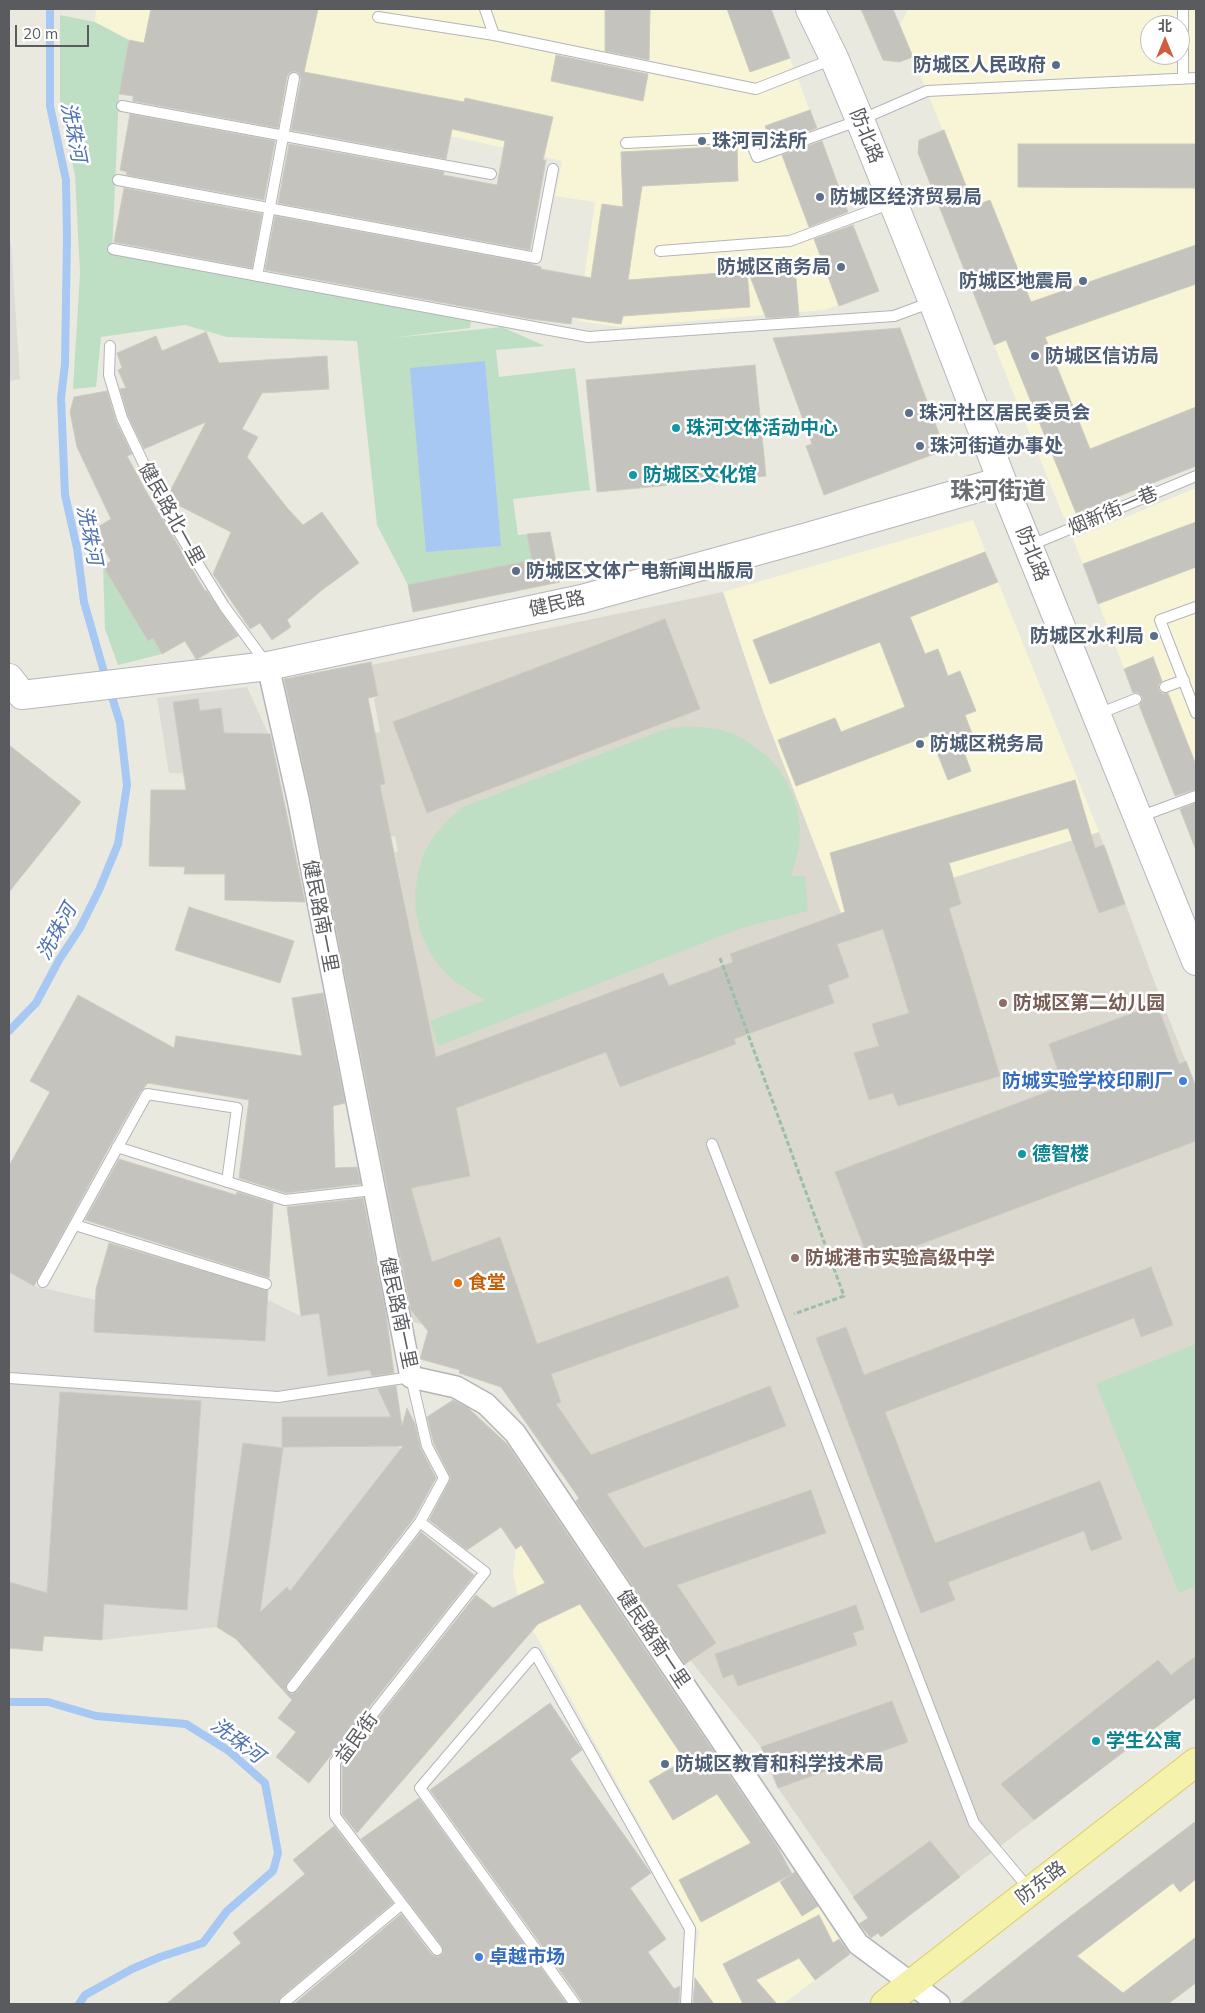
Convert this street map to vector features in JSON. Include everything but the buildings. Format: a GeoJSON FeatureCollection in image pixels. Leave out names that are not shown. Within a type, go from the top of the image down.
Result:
{"type":"FeatureCollection","features":[{"type":"Feature","properties":{"kind":"main road","name":"防东路"},"geometry":{"type":"LineString","coordinates":[[886,2004],[1196,1762]]}},
{"type":"Feature","properties":{"kind":"street","name":"防北路"},"geometry":{"type":"LineString","coordinates":[[810,9],[834,58],[860,120],[1002,481],[1196,961]]}},
{"type":"Feature","properties":{"kind":"street","name":"健民路"},"geometry":{"type":"LineString","coordinates":[[13,693],[57,691],[268,666],[582,598],[811,536],[1002,481]]}},
{"type":"Feature","properties":{"kind":"street","name":"健民路南一里"},"geometry":{"type":"LineString","coordinates":[[268,666],[298,799],[411,1377],[456,1386],[486,1404],[515,1433],[858,1944],[939,2004]]}},
{"type":"Feature","properties":{"kind":"lane"},"geometry":{"type":"LineString","coordinates":[[485,9],[494,35]]}},
{"type":"Feature","properties":{"kind":"lane"},"geometry":{"type":"LineString","coordinates":[[1183,9],[1183,79]]}},
{"type":"Feature","properties":{"kind":"lane"},"geometry":{"type":"LineString","coordinates":[[378,17],[494,35],[756,89],[834,58]]}},
{"type":"Feature","properties":{"kind":"lane"},"geometry":{"type":"LineString","coordinates":[[257,276],[294,78]]}},
{"type":"Feature","properties":{"kind":"lane"},"geometry":{"type":"LineString","coordinates":[[626,143],[749,137],[757,157],[860,120],[927,91],[1196,78]]}},
{"type":"Feature","properties":{"kind":"lane"},"geometry":{"type":"LineString","coordinates":[[122,106],[492,174]]}},
{"type":"Feature","properties":{"kind":"lane"},"geometry":{"type":"LineString","coordinates":[[118,180],[536,258],[553,169]]}},
{"type":"Feature","properties":{"kind":"lane"},"geometry":{"type":"LineString","coordinates":[[660,251],[790,241],[893,203]]}},
{"type":"Feature","properties":{"kind":"lane"},"geometry":{"type":"LineString","coordinates":[[114,249],[588,337],[894,316],[933,302]]}},
{"type":"Feature","properties":{"kind":"lane","name":"健民路北一里"},"geometry":{"type":"LineString","coordinates":[[110,346],[109,375],[122,418],[164,506],[224,606],[268,666]]}},
{"type":"Feature","properties":{"kind":"lane","name":"烟新街一巷"},"geometry":{"type":"LineString","coordinates":[[1029,546],[1196,476]]}},
{"type":"Feature","properties":{"kind":"lane"},"geometry":{"type":"LineString","coordinates":[[1196,607],[1160,620],[1196,713]]}},
{"type":"Feature","properties":{"kind":"lane"},"geometry":{"type":"LineString","coordinates":[[1165,688],[1184,680]]}},
{"type":"Feature","properties":{"kind":"lane"},"geometry":{"type":"LineString","coordinates":[[1097,714],[1136,699]]}},
{"type":"Feature","properties":{"kind":"lane"},"geometry":{"type":"LineString","coordinates":[[1138,818],[1196,796]]}},
{"type":"Feature","properties":{"kind":"lane"},"geometry":{"type":"LineString","coordinates":[[43,1282],[147,1094],[236,1108],[227,1182]]}},
{"type":"Feature","properties":{"kind":"lane"},"geometry":{"type":"LineString","coordinates":[[712,1144],[974,1823],[1030,1891]]}},
{"type":"Feature","properties":{"kind":"lane"},"geometry":{"type":"LineString","coordinates":[[116,1147],[285,1200],[373,1190]]}},
{"type":"Feature","properties":{"kind":"lane"},"geometry":{"type":"LineString","coordinates":[[75,1225],[266,1284]]}},
{"type":"Feature","properties":{"kind":"lane"},"geometry":{"type":"LineString","coordinates":[[9,1378],[278,1397],[411,1377],[427,1446],[444,1478],[420,1522],[292,1687]]}},
{"type":"Feature","properties":{"kind":"lane","name":"益民街"},"geometry":{"type":"LineString","coordinates":[[402,1904],[335,1816],[335,1762],[485,1572],[420,1522]]}},
{"type":"Feature","properties":{"kind":"lane"},"geometry":{"type":"LineString","coordinates":[[575,2004],[420,1788],[535,1653],[690,1929],[686,2004]]}},
{"type":"Feature","properties":{"kind":"lane"},"geometry":{"type":"LineString","coordinates":[[284,2003],[402,1904],[437,1950]]}},
{"type":"Feature","properties":{"kind":"path"},"geometry":{"type":"LineString","coordinates":[[720,958],[844,1296],[780,1319]]}},
{"type":"Feature","properties":{"kind":"shaded area"},"geometry":{"type":"Polygon","coordinates":[[[96,9],[771,9],[879,291],[824,310],[620,327],[578,321],[595,202],[555,196],[562,161],[451,136],[457,101],[129,40],[95,22],[96,9]]]}},
{"type":"Feature","properties":{"kind":"shaded area","name":"防城区地震局"},"geometry":{"type":"Polygon","coordinates":[[[908,9],[1196,9],[1196,466],[1064,518],[994,345],[974,206],[900,26],[908,9]]]}},
{"type":"Feature","properties":{"kind":"shaded area"},"geometry":{"type":"Polygon","coordinates":[[[9,243],[11,243],[20,379],[9,381],[9,243]]]}},
{"type":"Feature","properties":{"kind":"shaded area","name":"防城区水利局"},"geometry":{"type":"Polygon","coordinates":[[[1196,488],[1196,788],[1175,797],[1073,539],[1196,488]]]}},
{"type":"Feature","properties":{"kind":"shaded area","name":"防城区税务局"},"geometry":{"type":"Polygon","coordinates":[[[973,520],[1099,832],[841,913],[763,711],[723,592],[973,520]]]}},
{"type":"Feature","properties":{"kind":"shaded area","name":"防城港市实验高级中学"},"geometry":{"type":"Polygon","coordinates":[[[723,592],[763,711],[841,913],[1099,832],[1157,989],[1196,1087],[1196,1697],[881,1937],[778,1788],[761,1747],[690,1660],[502,1387],[459,1373],[469,1335],[408,1321],[386,1193],[469,1176],[451,1130],[395,853],[398,851],[395,836],[382,838],[384,802],[370,734],[380,732],[374,699],[378,697],[371,665],[723,592]]]}},
{"type":"Feature","properties":{"kind":"shaded area"},"geometry":{"type":"Polygon","coordinates":[[[247,687],[273,744],[273,776],[169,773],[157,698],[247,687]]]}},
{"type":"Feature","properties":{"kind":"shaded area"},"geometry":{"type":"Polygon","coordinates":[[[108,1247],[232,1278],[231,1298],[268,1300],[301,1316],[319,1313],[328,1376],[393,1367],[396,1388],[381,1395],[393,1422],[382,1433],[401,1449],[290,1591],[287,1588],[260,1611],[263,1615],[236,1639],[216,1627],[102,1640],[44,1636],[42,1651],[9,1648],[9,1272],[34,1286],[96,1300],[96,1290],[108,1247]]]}},
{"type":"Feature","properties":{"kind":"shaded area","name":"防城区教育和科学技术局"},"geometry":{"type":"Polygon","coordinates":[[[558,1521],[741,1790],[743,1789],[792,1874],[796,1872],[839,1939],[804,1965],[815,1980],[783,2004],[777,2004],[762,1987],[739,2004],[700,2004],[691,1981],[699,1932],[533,1630],[518,1596],[513,1573],[516,1549],[558,1521]]]}},
{"type":"Feature","properties":{"kind":"shaded area"},"geometry":{"type":"Polygon","coordinates":[[[1196,1821],[1196,1984],[1169,2004],[1115,2004],[1123,1994],[1069,1950],[1077,1943],[1059,1925],[1196,1821]]]}},
{"type":"Feature","properties":{"kind":"green space"},"geometry":{"type":"Polygon","coordinates":[[[60,15],[95,22],[129,40],[119,94],[112,254],[471,321],[470,328],[392,338],[502,327],[545,346],[496,350],[499,377],[575,368],[590,490],[513,499],[518,535],[550,532],[560,582],[413,612],[408,585],[377,525],[357,341],[227,337],[185,325],[101,337],[96,387],[73,389],[80,273],[75,176],[60,101],[60,15]]]}},
{"type":"Feature","properties":{"kind":"green space"},"geometry":{"type":"Polygon","coordinates":[[[103,566],[148,641],[153,638],[162,654],[118,665],[105,629],[103,566]]]}},
{"type":"Feature","properties":{"kind":"green space"},"geometry":{"type":"Polygon","coordinates":[[[685,726],[721,730],[738,736],[768,757],[780,771],[790,789],[797,808],[800,827],[799,848],[791,876],[805,876],[808,911],[744,927],[438,1046],[430,1021],[485,1000],[454,981],[441,968],[429,951],[421,933],[416,913],[415,893],[424,853],[434,836],[463,807],[666,729],[685,726]]]}},
{"type":"Feature","properties":{"kind":"green space"},"geometry":{"type":"Polygon","coordinates":[[[1196,1344],[1196,1586],[1179,1593],[1096,1384],[1196,1344]]]}},
{"type":"Feature","properties":{"kind":"water"},"geometry":{"type":"Polygon","coordinates":[[[485,361],[501,546],[426,552],[410,368],[485,361]]]}},
{"type":"Feature","properties":{"kind":"waterway","name":"洗珠河"},"geometry":{"type":"LineString","coordinates":[[50,9],[50,106],[66,180],[65,364],[61,398],[65,495],[77,548],[84,602],[106,679]]}},
{"type":"Feature","properties":{"kind":"waterway","name":"洗珠河"},"geometry":{"type":"LineString","coordinates":[[9,1031],[36,1003],[59,960],[80,928],[99,890],[118,844],[127,785],[120,723],[110,690]]}},
{"type":"Feature","properties":{"kind":"waterway","name":"洗珠河"},"geometry":{"type":"LineString","coordinates":[[9,1702],[48,1702],[96,1716],[186,1724],[229,1751],[265,1783],[278,1853],[273,1871],[227,1911],[203,1943],[160,1957],[132,1969],[85,1995],[79,2004]]}},
{"type":"Feature","properties":{"kind":"place","name":"防城区人民政府"},"geometry":{"type":"Point","coordinates":[1056,65]}},
{"type":"Feature","properties":{"kind":"place","name":"珠河司法所"},"geometry":{"type":"Point","coordinates":[702,141]}},
{"type":"Feature","properties":{"kind":"place","name":"防城区经济贸易局"},"geometry":{"type":"Point","coordinates":[820,197]}},
{"type":"Feature","properties":{"kind":"place","name":"防城区商务局"},"geometry":{"type":"Point","coordinates":[841,267]}},
{"type":"Feature","properties":{"kind":"place","name":"防城区地震局"},"geometry":{"type":"Point","coordinates":[1083,281]}},
{"type":"Feature","properties":{"kind":"place","name":"防城区信访局"},"geometry":{"type":"Point","coordinates":[1035,356]}},
{"type":"Feature","properties":{"kind":"place","name":"珠河社区居民委员会"},"geometry":{"type":"Point","coordinates":[909,413]}},
{"type":"Feature","properties":{"kind":"place","name":"珠河文体活动中心"},"geometry":{"type":"Point","coordinates":[676,428]}},
{"type":"Feature","properties":{"kind":"place","name":"珠河街道办事处"},"geometry":{"type":"Point","coordinates":[920,446]}},
{"type":"Feature","properties":{"kind":"place","name":"防城区文化馆"},"geometry":{"type":"Point","coordinates":[633,475]}},
{"type":"Feature","properties":{"kind":"place","name":"防城区文体广电新闻出版局"},"geometry":{"type":"Point","coordinates":[516,571]}},
{"type":"Feature","properties":{"kind":"place","name":"防城区水利局"},"geometry":{"type":"Point","coordinates":[1154,636]}},
{"type":"Feature","properties":{"kind":"place","name":"防城区税务局"},"geometry":{"type":"Point","coordinates":[920,744]}},
{"type":"Feature","properties":{"kind":"place","name":"防城区第二幼儿园"},"geometry":{"type":"Point","coordinates":[1003,1003]}},
{"type":"Feature","properties":{"kind":"place","name":"防城实验学校印刷厂"},"geometry":{"type":"Point","coordinates":[1183,1081]}},
{"type":"Feature","properties":{"kind":"place","name":"德智楼"},"geometry":{"type":"Point","coordinates":[1022,1154]}},
{"type":"Feature","properties":{"kind":"place","name":"防城港市实验高级中学"},"geometry":{"type":"Point","coordinates":[795,1258]}},
{"type":"Feature","properties":{"kind":"place","name":"食堂"},"geometry":{"type":"Point","coordinates":[458,1283]}},
{"type":"Feature","properties":{"kind":"place","name":"学生公寓"},"geometry":{"type":"Point","coordinates":[1096,1741]}},
{"type":"Feature","properties":{"kind":"place","name":"防城区教育和科学技术局"},"geometry":{"type":"Point","coordinates":[665,1764]}},
{"type":"Feature","properties":{"kind":"place","name":"卓越市场"},"geometry":{"type":"Point","coordinates":[479,1957]}},
{"type":"Feature","properties":{"kind":"district","name":"珠河街道"},"geometry":{"type":"Point","coordinates":[998,492]}}]}
